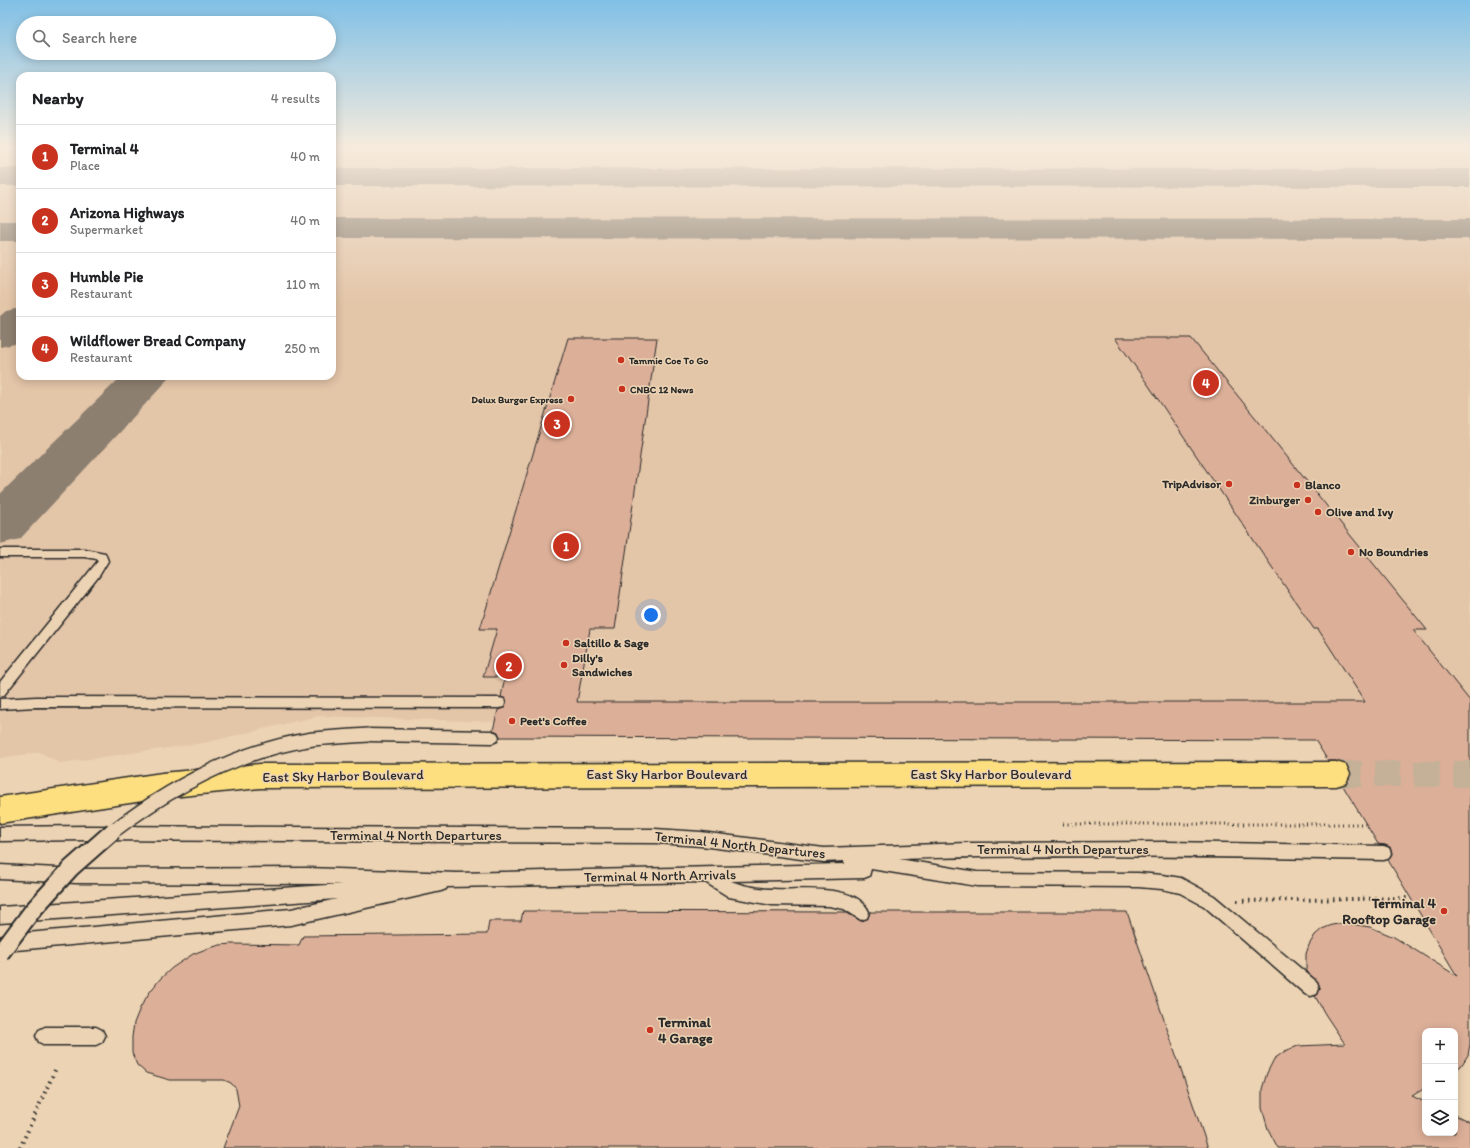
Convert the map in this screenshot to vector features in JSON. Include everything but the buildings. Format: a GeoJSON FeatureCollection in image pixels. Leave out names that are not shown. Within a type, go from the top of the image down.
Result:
{"type":"FeatureCollection","features":[{"type":"Feature","properties":{"kind":"main road","name":"East Sky Harbor Boulevard"},"geometry":{"type":"LineString","coordinates":[[0,810],[159,785],[210,779],[260,776],[1336,774]]}},
{"type":"Feature","properties":{"kind":"lane"},"geometry":{"type":"LineString","coordinates":[[0,553],[84,553],[101,556],[103,561],[0,691]]}},
{"type":"Feature","properties":{"kind":"lane"},"geometry":{"type":"LineString","coordinates":[[0,704],[36,702],[499,703]]}},
{"type":"Feature","properties":{"kind":"lane"},"geometry":{"type":"LineString","coordinates":[[0,954],[14,932],[33,909],[86,854],[117,827],[172,790],[231,761],[262,750],[322,737],[368,735],[492,737]]}},
{"type":"Feature","properties":{"kind":"lane","name":"Terminal 4 North Departures"},"geometry":{"type":"LineString","coordinates":[[0,834],[96,833],[655,836],[693,839],[824,855],[968,850],[1168,849],[1384,853]]}},
{"type":"Feature","properties":{"kind":"lane"},"geometry":{"type":"LineString","coordinates":[[824,855],[977,879],[1162,882],[1181,886],[1209,901],[1311,988]]}},
{"type":"Feature","properties":{"kind":"lane","name":"Terminal 4 North Arrivals"},"geometry":{"type":"LineString","coordinates":[[457,880],[864,871]]}},
{"type":"Feature","properties":{"kind":"lane"},"geometry":{"type":"LineString","coordinates":[[0,872],[76,876],[307,875],[457,880]]}},
{"type":"Feature","properties":{"kind":"lane"},"geometry":{"type":"LineString","coordinates":[[708,874],[729,889],[772,897],[829,898],[848,902],[861,912]]}},
{"type":"Feature","properties":{"kind":"lane"},"geometry":{"type":"LineString","coordinates":[[0,915],[300,895],[457,880]]}},
{"type":"Feature","properties":{"kind":"lane"},"geometry":{"type":"LineString","coordinates":[[0,943],[291,917],[457,880]]}},
{"type":"Feature","properties":{"kind":"lane"},"geometry":{"type":"LineString","coordinates":[[45,1036],[96,1036]]}},
{"type":"Feature","properties":{"kind":"path"},"geometry":{"type":"LineString","coordinates":[[1063,824],[1366,824]]}},
{"type":"Feature","properties":{"kind":"path"},"geometry":{"type":"LineString","coordinates":[[1209,901],[1411,898]]}},
{"type":"Feature","properties":{"kind":"path"},"geometry":{"type":"LineString","coordinates":[[20,1148],[55,1070]]}},
{"type":"Feature","properties":{"kind":"shaded area"},"geometry":{"type":"Polygon","coordinates":[[[0,199],[16,199],[16,380],[336,380],[336,199],[1470,199],[1470,724],[501,722],[318,716],[203,743],[60,763],[40,752],[0,758],[0,199]]]}},
{"type":"Feature","properties":{"kind":"taxiway"},"geometry":{"type":"LineString","coordinates":[[336,228],[1470,229]]}},
{"type":"Feature","properties":{"kind":"taxiway"},"geometry":{"type":"LineString","coordinates":[[0,231],[16,231]]}},
{"type":"Feature","properties":{"kind":"taxiway"},"geometry":{"type":"LineString","coordinates":[[0,335],[16,323]]}},
{"type":"Feature","properties":{"kind":"taxiway"},"geometry":{"type":"LineString","coordinates":[[0,526],[143,380]]}},
{"type":"Feature","properties":{"kind":"tunnel"},"geometry":{"type":"LineString","coordinates":[[1336,774],[1470,774]]}},
{"type":"Feature","properties":{"kind":"place","name":"Tammie Coe To Go"},"geometry":{"type":"Point","coordinates":[621,360]}},
{"type":"Feature","properties":{"kind":"place","name":"Wildflower Bread Company"},"geometry":{"type":"Point","coordinates":[1206,383]}},
{"type":"Feature","properties":{"kind":"place","name":"CNBC 12 News"},"geometry":{"type":"Point","coordinates":[622,389]}},
{"type":"Feature","properties":{"kind":"place","name":"Delux Burger Express"},"geometry":{"type":"Point","coordinates":[571,399]}},
{"type":"Feature","properties":{"kind":"place","name":"Humble Pie"},"geometry":{"type":"Point","coordinates":[557,424]}},
{"type":"Feature","properties":{"kind":"place","name":"TripAdvisor"},"geometry":{"type":"Point","coordinates":[1229,484]}},
{"type":"Feature","properties":{"kind":"place","name":"Blanco"},"geometry":{"type":"Point","coordinates":[1297,485]}},
{"type":"Feature","properties":{"kind":"place","name":"Zinburger"},"geometry":{"type":"Point","coordinates":[1308,500]}},
{"type":"Feature","properties":{"kind":"place","name":"Olive and Ivy"},"geometry":{"type":"Point","coordinates":[1318,512]}},
{"type":"Feature","properties":{"kind":"place","name":"Terminal 4"},"geometry":{"type":"Point","coordinates":[566,546]}},
{"type":"Feature","properties":{"kind":"place","name":"No Boundries"},"geometry":{"type":"Point","coordinates":[1351,552]}},
{"type":"Feature","properties":{"kind":"place","name":"Saltillo & Sage"},"geometry":{"type":"Point","coordinates":[566,643]}},
{"type":"Feature","properties":{"kind":"place","name":"Dilly's Sandwiches"},"geometry":{"type":"Point","coordinates":[564,665]}},
{"type":"Feature","properties":{"kind":"place","name":"Arizona Highways"},"geometry":{"type":"Point","coordinates":[509,666]}},
{"type":"Feature","properties":{"kind":"place","name":"Peet's Coffee"},"geometry":{"type":"Point","coordinates":[512,721]}},
{"type":"Feature","properties":{"kind":"place","name":"Terminal 4 Rooftop Garage"},"geometry":{"type":"Point","coordinates":[1444,911]}},
{"type":"Feature","properties":{"kind":"place","name":"Terminal 4 Garage"},"geometry":{"type":"Point","coordinates":[650,1030]}}]}
